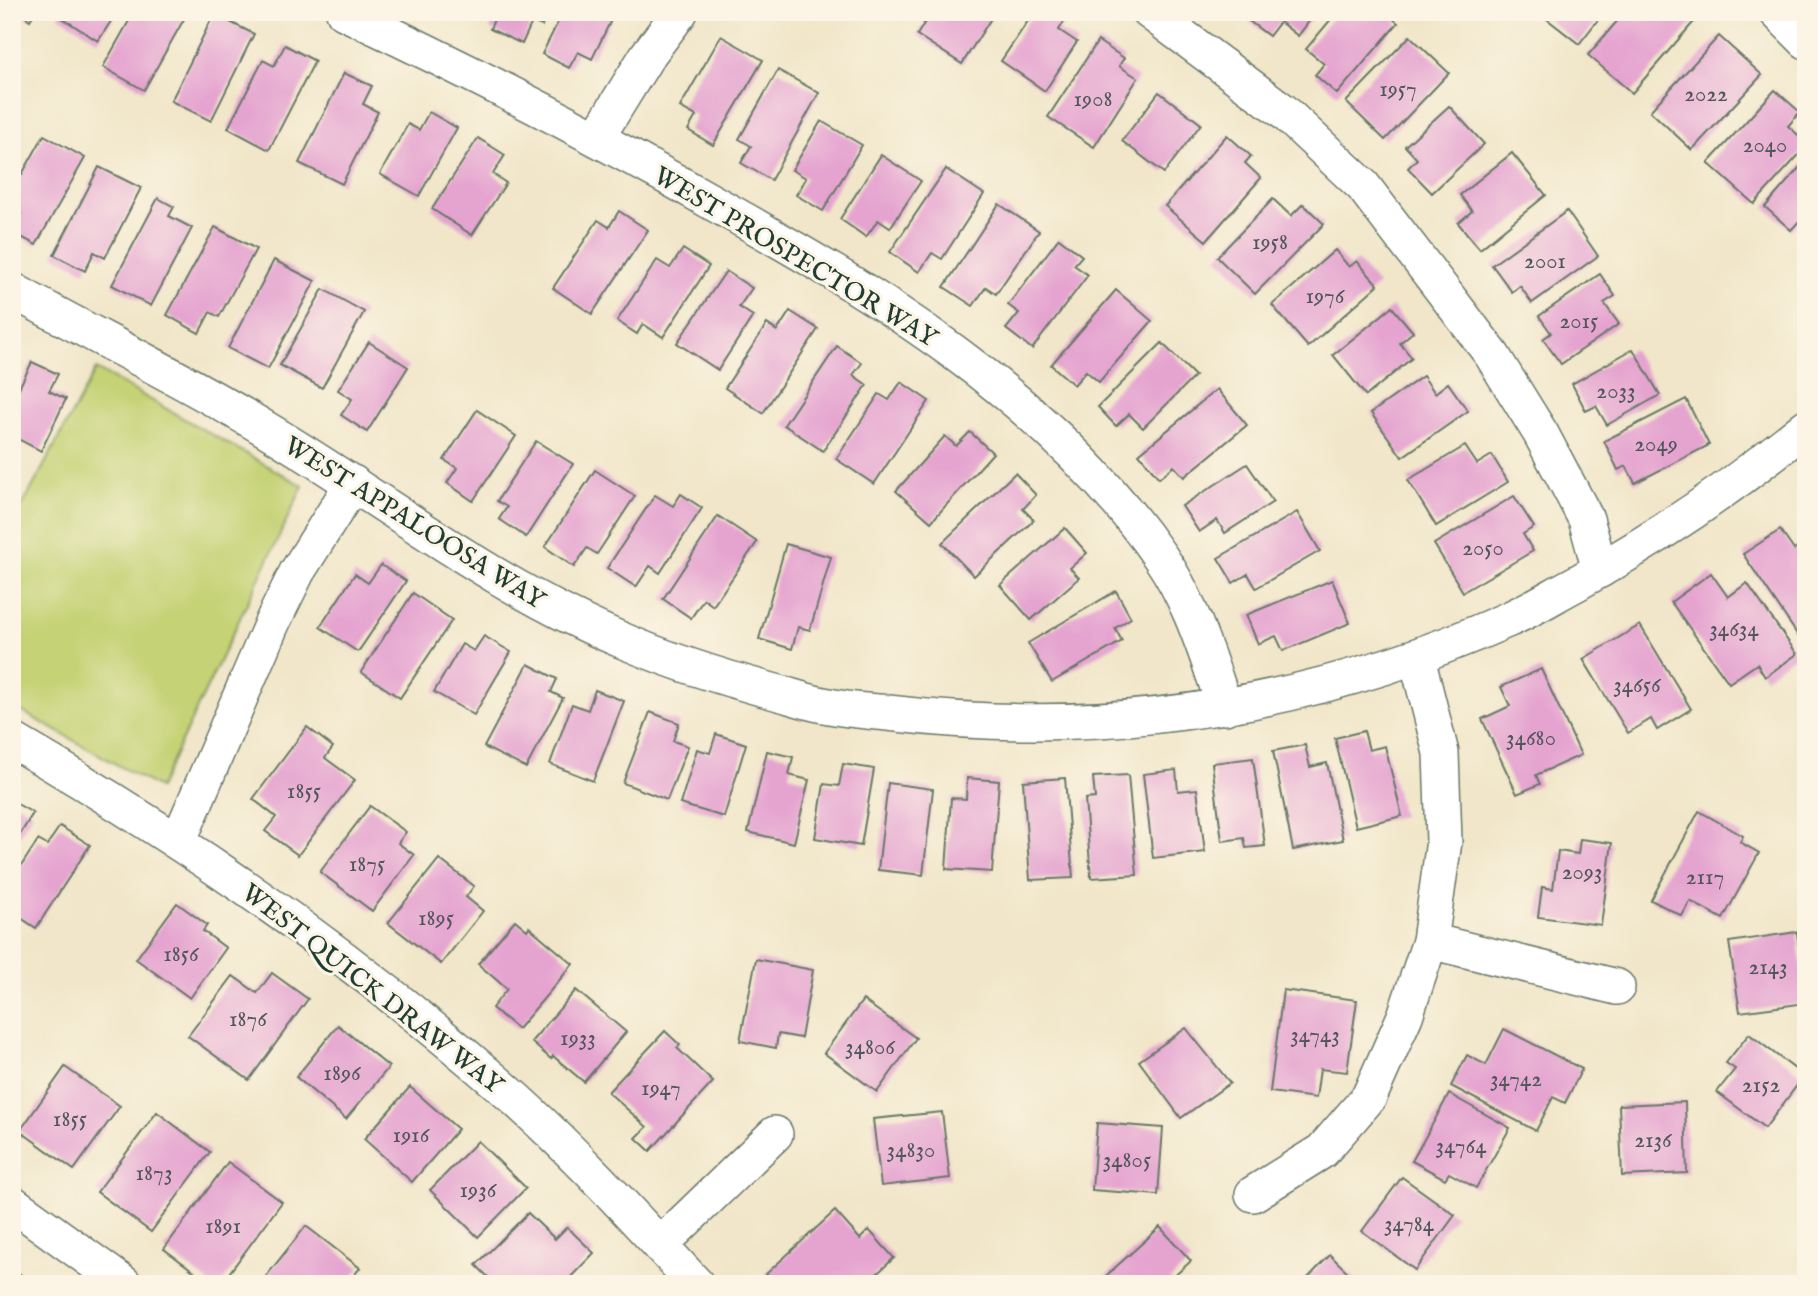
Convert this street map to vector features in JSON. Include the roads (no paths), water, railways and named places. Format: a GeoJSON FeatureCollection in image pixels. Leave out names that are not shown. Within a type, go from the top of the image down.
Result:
{"type":"FeatureCollection","features":[{"type":"Feature","properties":{"kind":"street","name":"WEST PROSPECTOR WAY"},"geometry":{"type":"LineString","coordinates":[[344,12],[597,137],[758,227],[876,299],[986,375],[1113,495],[1163,560],[1195,622],[1225,707]]}},
{"type":"Feature","properties":{"kind":"street"},"geometry":{"type":"LineString","coordinates":[[597,137],[647,56],[680,12]]}},
{"type":"Feature","properties":{"kind":"street"},"geometry":{"type":"LineString","coordinates":[[1150,12],[1283,111],[1363,186],[1427,267],[1499,366],[1541,434],[1586,519],[1600,570]]}},
{"type":"Feature","properties":{"kind":"street"},"geometry":{"type":"LineString","coordinates":[[1777,12],[1806,41]]}},
{"type":"Feature","properties":{"kind":"street","name":"WEST APPALOOSA WAY"},"geometry":{"type":"LineString","coordinates":[[12,290],[167,370],[353,483],[458,555],[546,605],[643,649],[728,679],[827,706],[933,719],[1040,724],[1123,720],[1225,707],[1292,693],[1417,658],[1513,618],[1600,570],[1689,515],[1805,430]]}},
{"type":"Feature","properties":{"kind":"street"},"geometry":{"type":"LineString","coordinates":[[178,842],[272,623],[297,572],[353,483]]}},
{"type":"Feature","properties":{"kind":"street"},"geometry":{"type":"LineString","coordinates":[[1253,1194],[1322,1151],[1369,1097],[1405,1016],[1430,941],[1444,841],[1441,753],[1417,658]]}},
{"type":"Feature","properties":{"kind":"street","name":"WEST QUICK DRAW WAY"},"geometry":{"type":"LineString","coordinates":[[12,740],[79,778],[178,842],[275,908],[396,1000],[497,1082],[572,1154],[696,1284]]}},
{"type":"Feature","properties":{"kind":"street"},"geometry":{"type":"LineString","coordinates":[[1430,941],[1617,987]]}},
{"type":"Feature","properties":{"kind":"street"},"geometry":{"type":"LineString","coordinates":[[660,1245],[775,1134]]}},
{"type":"Feature","properties":{"kind":"street"},"geometry":{"type":"LineString","coordinates":[[12,1203],[124,1284]]}}]}
